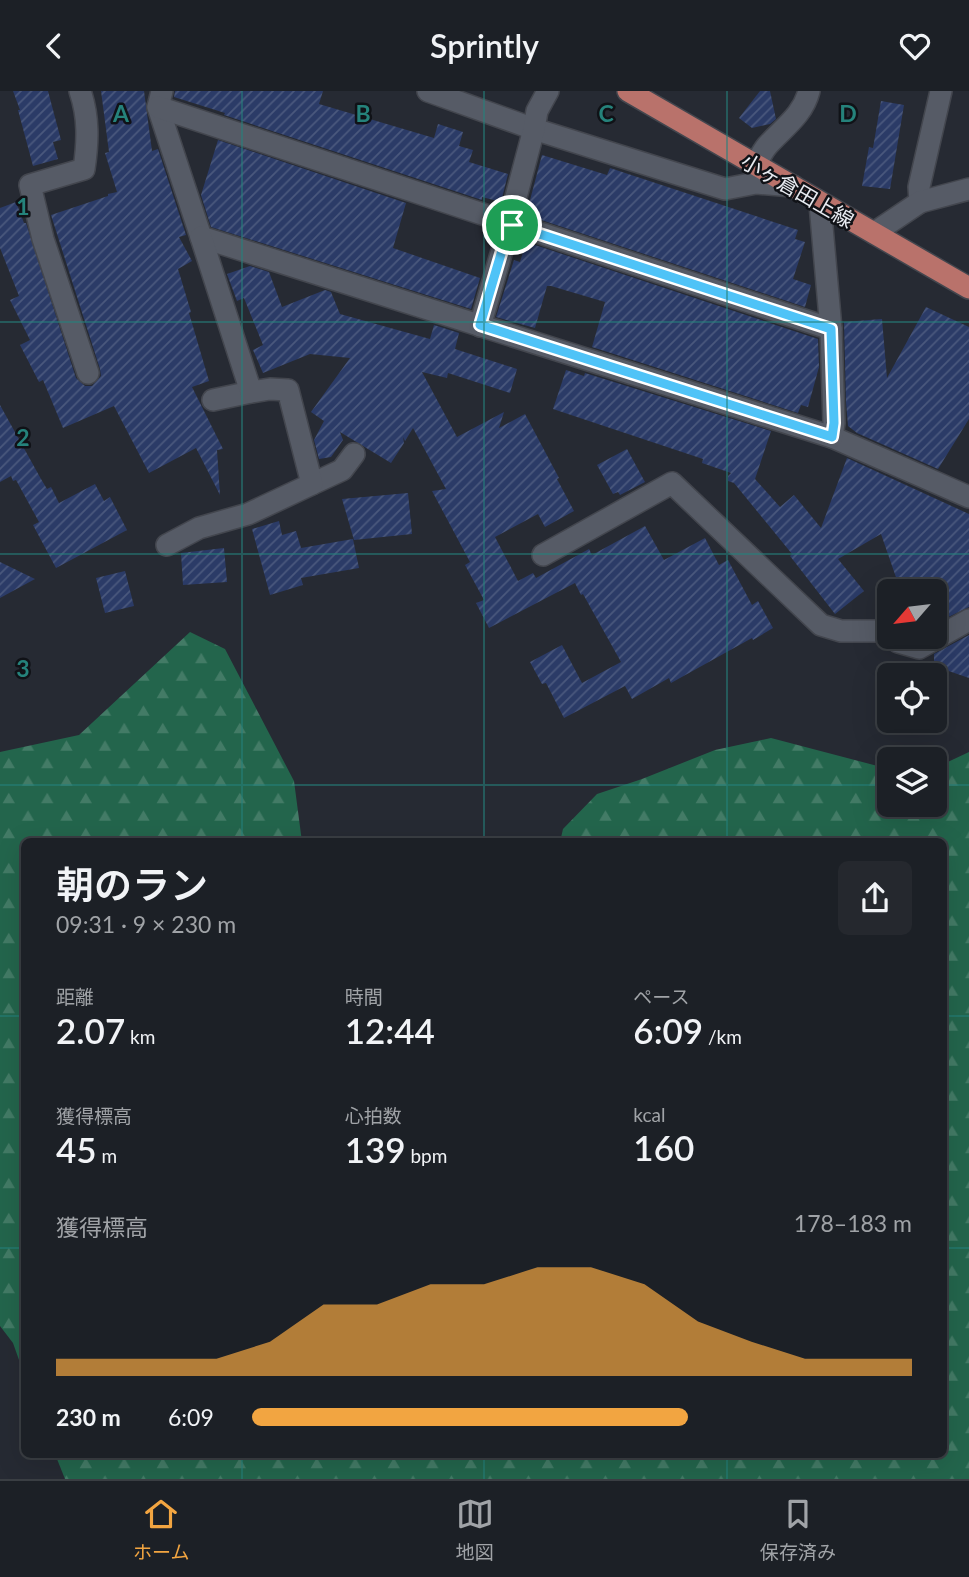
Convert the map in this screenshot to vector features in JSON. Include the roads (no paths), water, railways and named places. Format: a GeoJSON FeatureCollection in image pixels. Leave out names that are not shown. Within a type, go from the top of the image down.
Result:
{"type":"FeatureCollection","features":[{"type":"Feature","properties":{"kind":"main road","name":"小ヶ倉田上線"},"geometry":{"type":"LineString","coordinates":[[628,91],[969,288]]}},
{"type":"Feature","properties":{"kind":"street"},"geometry":{"type":"LineString","coordinates":[[80,91],[84,102],[88,140],[84,169],[30,185],[43,239],[88,373]]}},
{"type":"Feature","properties":{"kind":"street"},"geometry":{"type":"LineString","coordinates":[[428,91],[534,129],[725,189],[757,183],[793,187]]}},
{"type":"Feature","properties":{"kind":"street"},"geometry":{"type":"LineString","coordinates":[[480,325],[512,225],[512,212],[537,111],[548,91]]}},
{"type":"Feature","properties":{"kind":"street"},"geometry":{"type":"LineString","coordinates":[[755,166],[766,148],[794,121],[809,91]]}},
{"type":"Feature","properties":{"kind":"street"},"geometry":{"type":"LineString","coordinates":[[920,202],[919,187],[941,91]]}},
{"type":"Feature","properties":{"kind":"street"},"geometry":{"type":"LineString","coordinates":[[160,99],[512,225],[831,329]]}},
{"type":"Feature","properties":{"kind":"street"},"geometry":{"type":"LineString","coordinates":[[160,99],[251,392]]}},
{"type":"Feature","properties":{"kind":"street"},"geometry":{"type":"LineString","coordinates":[[874,233],[920,202],[969,189]]}},
{"type":"Feature","properties":{"kind":"street"},"geometry":{"type":"LineString","coordinates":[[820,204],[831,329],[834,423],[832,437]]}},
{"type":"Feature","properties":{"kind":"street"},"geometry":{"type":"LineString","coordinates":[[201,237],[832,437],[969,497]]}},
{"type":"Feature","properties":{"kind":"street"},"geometry":{"type":"LineString","coordinates":[[213,400],[270,389],[288,390],[312,484]]}},
{"type":"Feature","properties":{"kind":"street"},"geometry":{"type":"LineString","coordinates":[[167,545],[199,528],[248,515],[342,470],[354,454]]}},
{"type":"Feature","properties":{"kind":"street"},"geometry":{"type":"LineString","coordinates":[[543,555],[671,483],[821,625],[841,631],[877,631]]}},
{"type":"Feature","properties":{"kind":"street"},"geometry":{"type":"LineString","coordinates":[[947,632],[969,620]]}}]}
